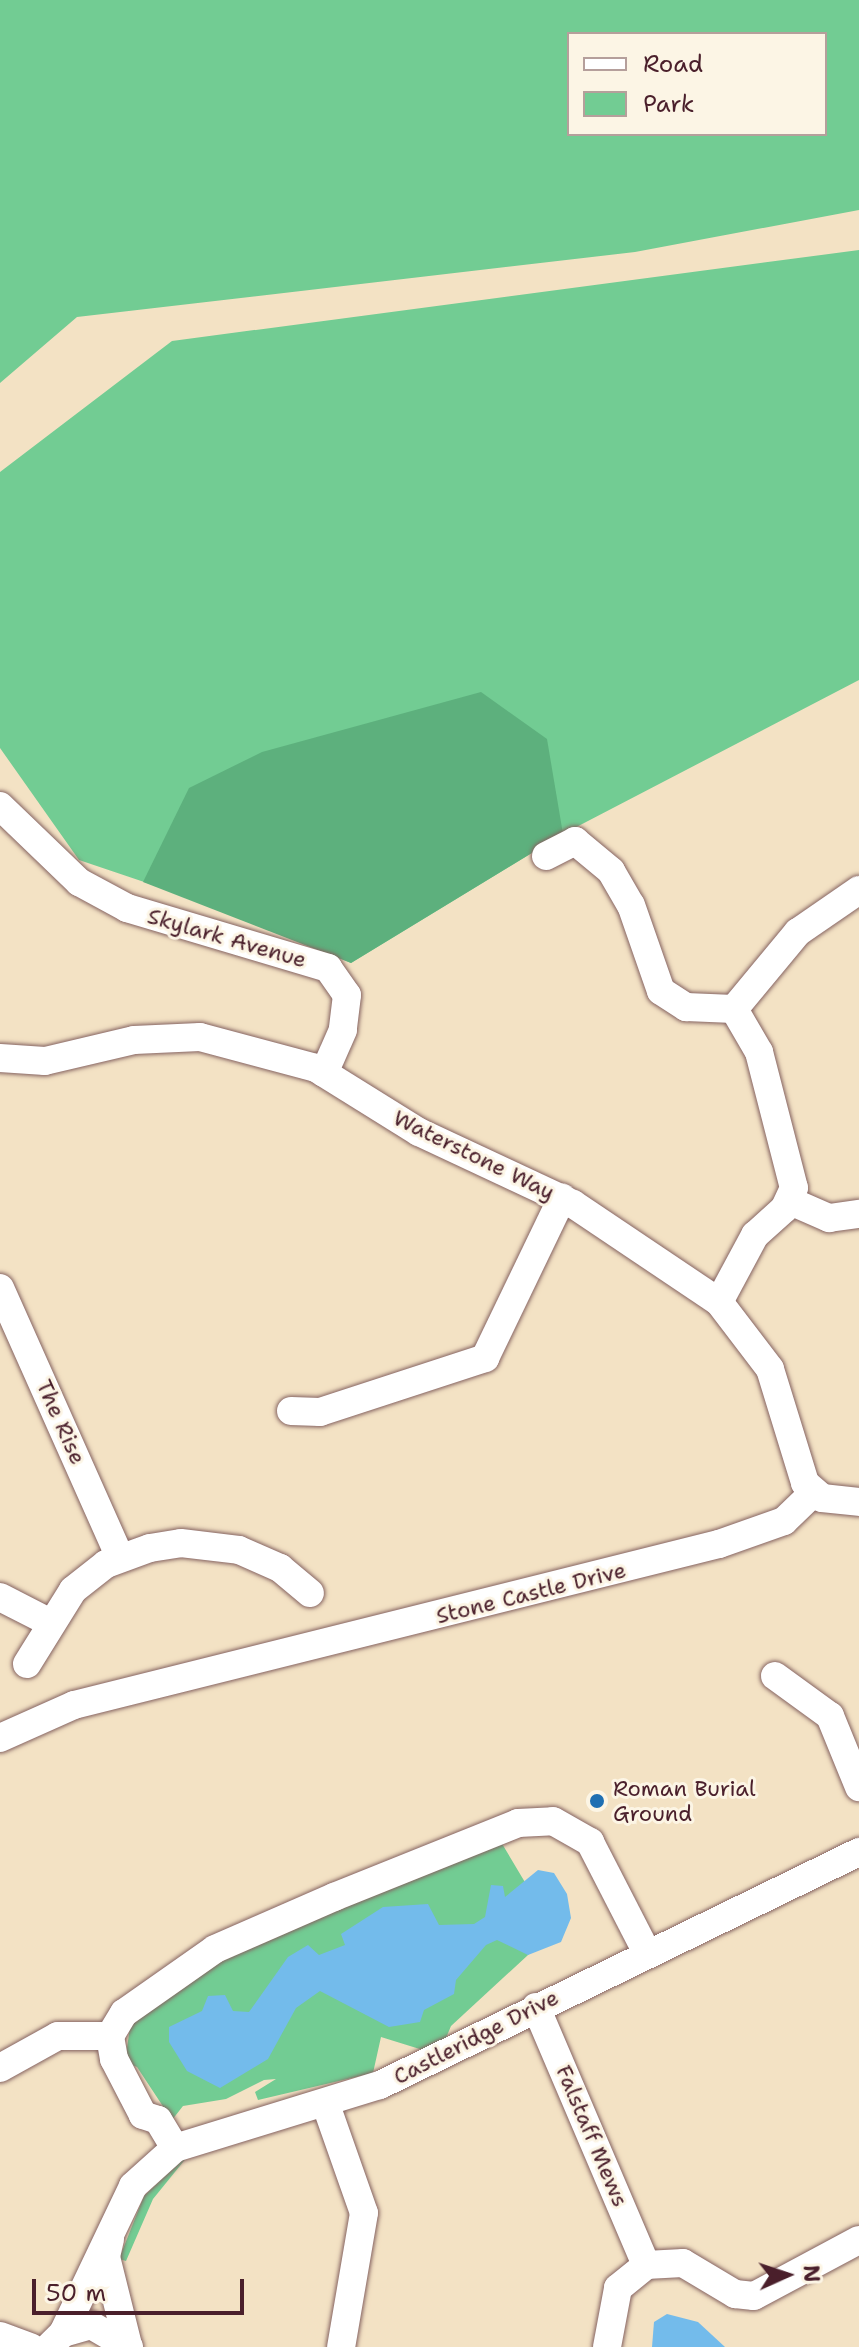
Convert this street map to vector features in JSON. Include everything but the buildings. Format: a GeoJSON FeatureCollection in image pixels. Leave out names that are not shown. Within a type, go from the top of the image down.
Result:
{"type":"FeatureCollection","features":[{"type":"Feature","properties":{"kind":"street","name":"Skylark Avenue"},"geometry":{"type":"LineString","coordinates":[[0,806],[79,882],[127,908],[328,968],[347,995],[343,1030],[324,1073]]}},
{"type":"Feature","properties":{"kind":"street"},"geometry":{"type":"LineString","coordinates":[[546,856],[575,841],[611,871],[670,999],[734,1009]]}},
{"type":"Feature","properties":{"kind":"street"},"geometry":{"type":"LineString","coordinates":[[734,1009],[798,932],[859,890]]}},
{"type":"Feature","properties":{"kind":"street"},"geometry":{"type":"LineString","coordinates":[[719,1302],[755,1235],[790,1201],[794,1179],[759,1052],[734,1009]]}},
{"type":"Feature","properties":{"kind":"street","name":"Waterstone Way"},"geometry":{"type":"LineString","coordinates":[[0,1058],[45,1061],[134,1040],[200,1037],[324,1073],[419,1132],[562,1198],[719,1302],[770,1369],[798,1468],[813,1493]]}},
{"type":"Feature","properties":{"kind":"street"},"geometry":{"type":"LineString","coordinates":[[291,1411],[320,1412],[485,1358],[562,1198]]}},
{"type":"Feature","properties":{"kind":"street"},"geometry":{"type":"LineString","coordinates":[[790,1201],[829,1218],[859,1214]]}},
{"type":"Feature","properties":{"kind":"street","name":"The Rise"},"geometry":{"type":"LineString","coordinates":[[0,1288],[120,1558]]}},
{"type":"Feature","properties":{"kind":"street"},"geometry":{"type":"LineString","coordinates":[[813,1493],[859,1502]]}},
{"type":"Feature","properties":{"kind":"street","name":"Stone Castle Drive"},"geometry":{"type":"LineString","coordinates":[[0,1738],[74,1705],[234,1662],[692,1552],[784,1521],[813,1493]]}},
{"type":"Feature","properties":{"kind":"street"},"geometry":{"type":"LineString","coordinates":[[27,1664],[47,1621],[79,1584],[120,1558],[171,1544],[221,1546],[273,1564],[310,1593]]}},
{"type":"Feature","properties":{"kind":"street"},"geometry":{"type":"LineString","coordinates":[[0,1597],[47,1621]]}},
{"type":"Feature","properties":{"kind":"street"},"geometry":{"type":"LineString","coordinates":[[775,1676],[830,1716],[859,1787]]}},
{"type":"Feature","properties":{"kind":"street"},"geometry":{"type":"LineString","coordinates":[[110,2036],[135,1999],[227,1943],[529,1821],[553,1821],[587,1838],[646,1951]]}},
{"type":"Feature","properties":{"kind":"street","name":"Castleridge Drive"},"geometry":{"type":"LineString","coordinates":[[56,2340],[139,2178],[175,2148],[326,2105],[859,1852]]}},
{"type":"Feature","properties":{"kind":"street","name":"Falstaff Mews"},"geometry":{"type":"LineString","coordinates":[[536,2007],[646,2265]]}},
{"type":"Feature","properties":{"kind":"street"},"geometry":{"type":"LineString","coordinates":[[0,2068],[58,2036],[110,2036]]}},
{"type":"Feature","properties":{"kind":"street"},"geometry":{"type":"LineString","coordinates":[[110,2036],[143,2115],[158,2120],[175,2148]]}},
{"type":"Feature","properties":{"kind":"street"},"geometry":{"type":"LineString","coordinates":[[326,2105],[364,2213],[341,2347]]}},
{"type":"Feature","properties":{"kind":"street","name":"Castleridge Drive"},"geometry":{"type":"LineString","coordinates":[[113,2227],[105,2253],[128,2346]]}},
{"type":"Feature","properties":{"kind":"street"},"geometry":{"type":"LineString","coordinates":[[607,2347],[618,2288],[646,2265],[683,2263],[735,2294],[754,2296],[859,2240]]}},
{"type":"Feature","properties":{"kind":"street","name":"Castleridge Drive"},"geometry":{"type":"LineString","coordinates":[[56,2340],[105,2328],[128,2346]]}},
{"type":"Feature","properties":{"kind":"street"},"geometry":{"type":"LineString","coordinates":[[0,2336],[31,2347]]}},
{"type":"Feature","properties":{"kind":"green space"},"geometry":{"type":"Polygon","coordinates":[[[0,0],[859,0],[859,210],[635,252],[77,317],[0,383],[0,0]]]}},
{"type":"Feature","properties":{"kind":"green space"},"geometry":{"type":"Polygon","coordinates":[[[859,250],[859,680],[563,834],[351,963],[236,913],[79,860],[0,748],[0,472],[172,341],[859,250]]]}},
{"type":"Feature","properties":{"kind":"green space"},"geometry":{"type":"Polygon","coordinates":[[[481,692],[547,739],[563,834],[351,963],[143,882],[189,788],[262,752],[481,692]]]}},
{"type":"Feature","properties":{"kind":"green space"},"geometry":{"type":"Polygon","coordinates":[[[501,1842],[554,1931],[451,2026],[439,2055],[381,2037],[373,2073],[258,2100],[255,2092],[276,2079],[264,2080],[226,2099],[183,2106],[172,2120],[137,2067],[125,2062],[131,2020],[226,1957],[501,1842]]]}},
{"type":"Feature","properties":{"kind":"green space"},"geometry":{"type":"Polygon","coordinates":[[[192,2151],[153,2199],[126,2261],[119,2259],[144,2196],[192,2151]]]}},
{"type":"Feature","properties":{"kind":"water"},"geometry":{"type":"Polygon","coordinates":[[[538,1870],[554,1873],[567,1894],[571,1918],[561,1942],[528,1955],[497,1940],[486,1945],[456,1980],[454,1994],[424,2010],[420,2022],[389,2027],[320,1991],[296,2008],[268,2059],[220,2088],[187,2071],[169,2042],[169,2027],[202,2011],[208,1996],[225,1995],[233,2011],[249,2012],[288,1957],[308,1945],[319,1955],[345,1945],[341,1934],[383,1907],[428,1904],[439,1925],[474,1924],[485,1917],[491,1885],[503,1886],[505,1897],[538,1870]]]}},
{"type":"Feature","properties":{"kind":"water"},"geometry":{"type":"Polygon","coordinates":[[[667,2314],[698,2322],[725,2347],[652,2347],[654,2322],[667,2314]]]}},
{"type":"Feature","properties":{"kind":"place","name":"Roman Burial Ground"},"geometry":{"type":"Point","coordinates":[597,1801]}}]}
